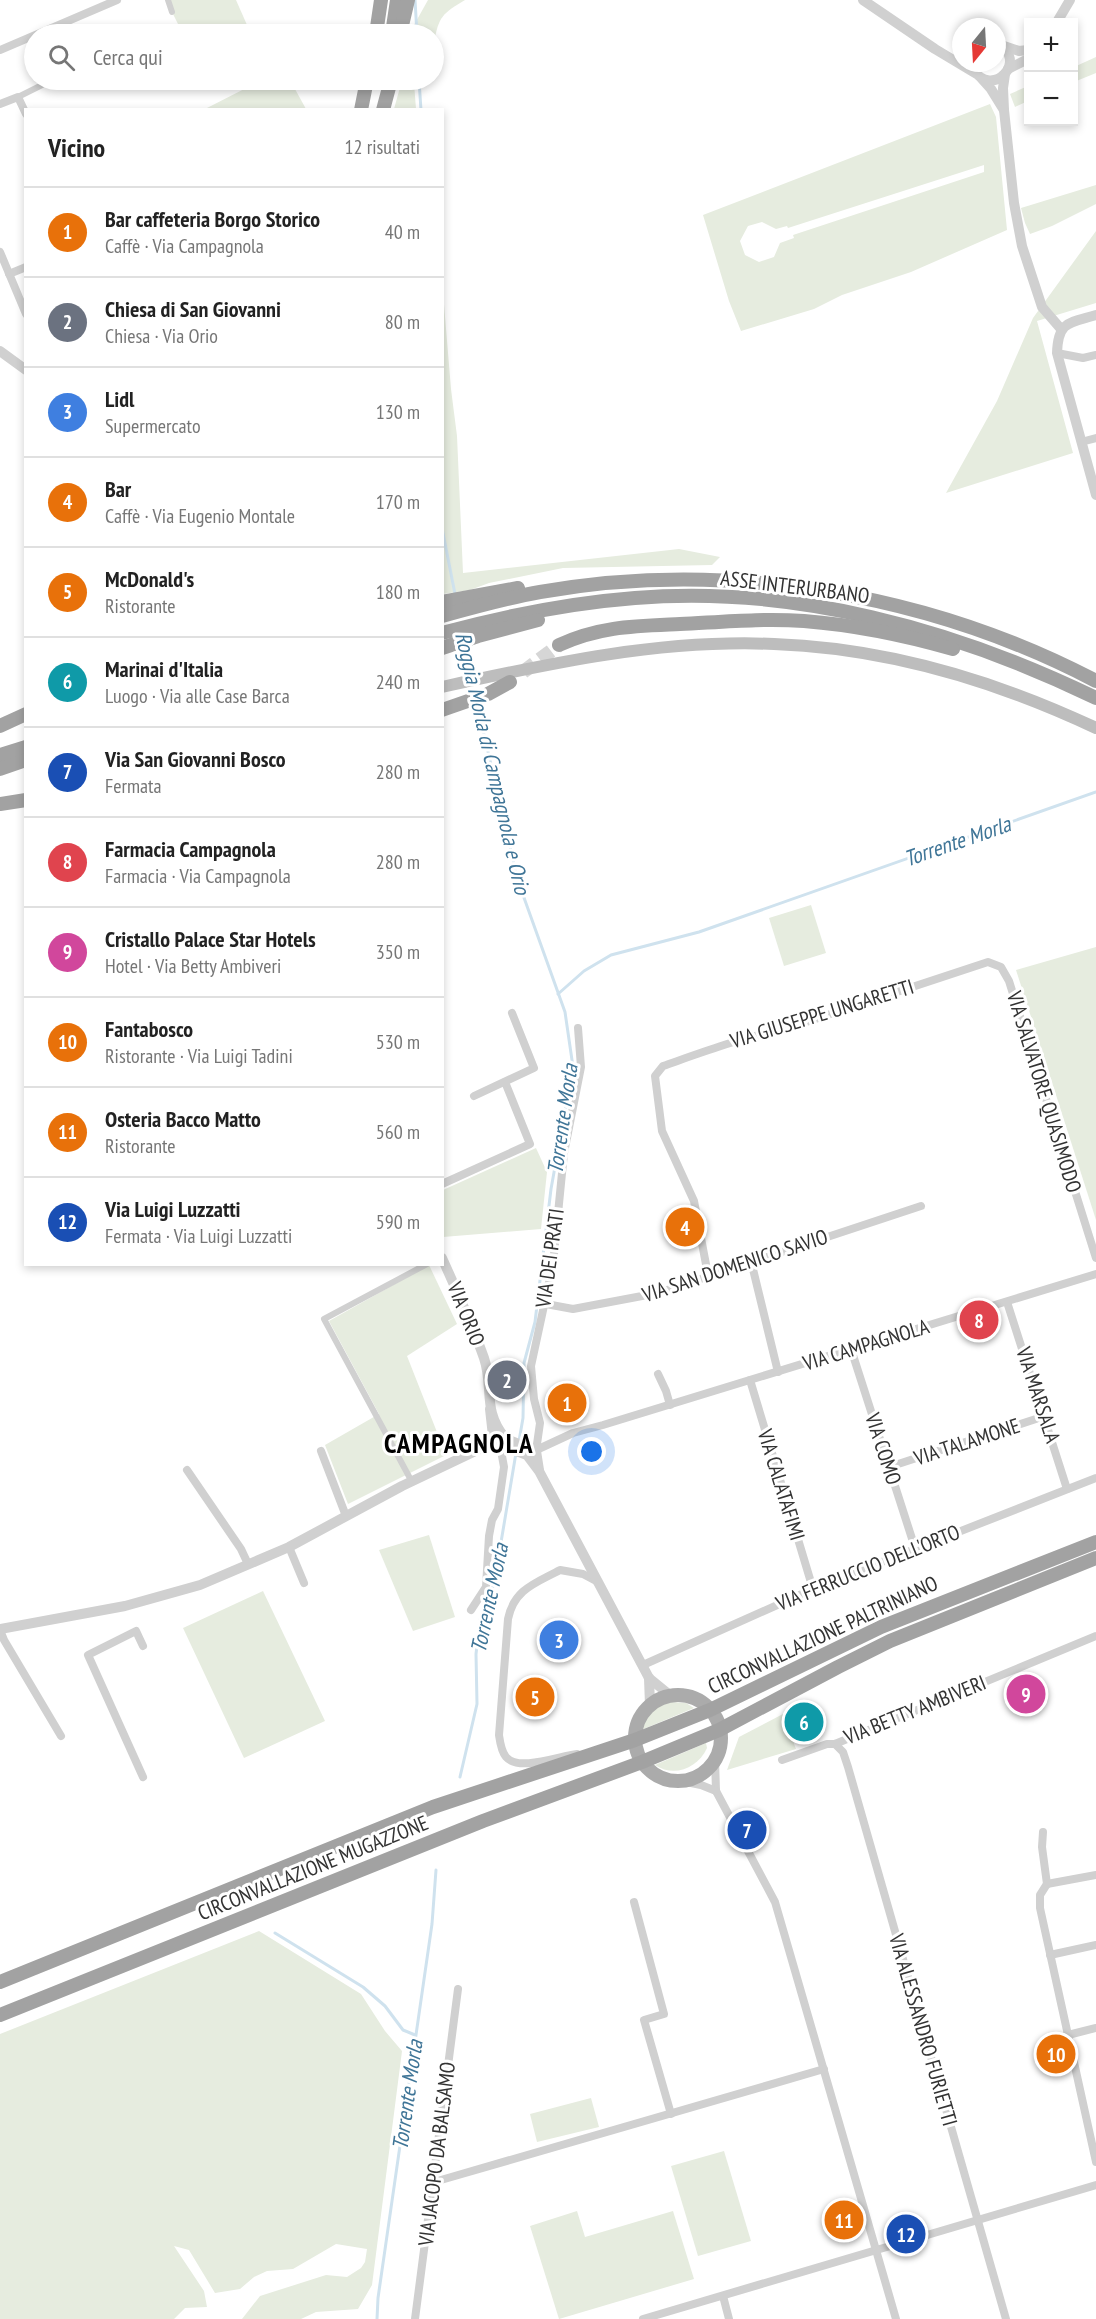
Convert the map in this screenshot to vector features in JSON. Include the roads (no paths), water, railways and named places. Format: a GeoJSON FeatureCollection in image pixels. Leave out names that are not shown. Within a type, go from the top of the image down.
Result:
{"type":"FeatureCollection","features":[{"type":"Feature","properties":{"kind":"highway"},"geometry":{"type":"LineString","coordinates":[[370,24],[373,0]]}},
{"type":"Feature","properties":{"kind":"highway"},"geometry":{"type":"LineString","coordinates":[[377,24],[381,0]]}},
{"type":"Feature","properties":{"kind":"highway"},"geometry":{"type":"LineString","coordinates":[[393,24],[397,0]]}},
{"type":"Feature","properties":{"kind":"highway"},"geometry":{"type":"LineString","coordinates":[[402,24],[408,0]]}},
{"type":"Feature","properties":{"kind":"highway"},"geometry":{"type":"LineString","coordinates":[[378,108],[381,90]]}},
{"type":"Feature","properties":{"kind":"highway"},"geometry":{"type":"LineString","coordinates":[[384,108],[388,90]]}},
{"type":"Feature","properties":{"kind":"highway","name":"ASSE INTERURBANO"},"geometry":{"type":"LineString","coordinates":[[474,602],[554,582],[620,575],[703,574],[747,582],[820,590],[914,610],[1016,644],[1096,681]]}},
{"type":"Feature","properties":{"kind":"highway","name":"ASSE INTERURBANO"},"geometry":{"type":"LineString","coordinates":[[446,639],[546,610],[634,598],[684,596],[765,600],[883,620],[936,634],[1000,656],[1096,698]]}},
{"type":"Feature","properties":{"kind":"highway"},"geometry":{"type":"LineString","coordinates":[[444,602],[474,602]]}},
{"type":"Feature","properties":{"kind":"highway"},"geometry":{"type":"LineString","coordinates":[[444,616],[474,602]]}},
{"type":"Feature","properties":{"kind":"highway"},"geometry":{"type":"LineString","coordinates":[[559,645],[583,634],[614,628],[772,620],[840,625],[904,635],[978,656],[1096,705]]}},
{"type":"Feature","properties":{"kind":"highway"},"geometry":{"type":"LineString","coordinates":[[445,709],[488,694],[510,682]]}},
{"type":"Feature","properties":{"kind":"highway"},"geometry":{"type":"LineString","coordinates":[[0,726],[24,715]]}},
{"type":"Feature","properties":{"kind":"highway"},"geometry":{"type":"LineString","coordinates":[[0,755],[24,748]]}},
{"type":"Feature","properties":{"kind":"highway"},"geometry":{"type":"LineString","coordinates":[[0,769],[24,761]]}},
{"type":"Feature","properties":{"kind":"highway"},"geometry":{"type":"LineString","coordinates":[[0,804],[24,800]]}},
{"type":"Feature","properties":{"kind":"highway","name":"CIRCONVALLAZIONE PALTRINIANO"},"geometry":{"type":"LineString","coordinates":[[635,1740],[710,1710],[881,1627],[1096,1542]]}},
{"type":"Feature","properties":{"kind":"highway","name":"CIRCONVALLAZIONE PALTRINIANO"},"geometry":{"type":"LineString","coordinates":[[642,1762],[719,1730],[838,1666],[913,1632],[1096,1558]]}},
{"type":"Feature","properties":{"kind":"highway"},"geometry":{"type":"LineString","coordinates":[[913,1632],[928,1633],[1096,1566]]}},
{"type":"Feature","properties":{"kind":"highway","name":"CIRCONVALLAZIONE MUGAZZONE"},"geometry":{"type":"LineString","coordinates":[[0,1982],[433,1807],[635,1740]]}},
{"type":"Feature","properties":{"kind":"highway","name":"CIRCONVALLAZIONE MUGAZZONE"},"geometry":{"type":"LineString","coordinates":[[0,2015],[483,1821],[642,1762]]}},
{"type":"Feature","properties":{"kind":"main road"},"geometry":{"type":"LineString","coordinates":[[444,687],[573,660],[682,646],[772,643],[812,646],[887,657],[965,676],[1042,702],[1096,728]]}},
{"type":"Feature","properties":{"kind":"main road"},"geometry":{"type":"LineString","coordinates":[[671,1696],[690,1698],[710,1710],[719,1730],[720,1746],[715,1759],[701,1774],[681,1781],[659,1777],[648,1770],[637,1751],[635,1740],[637,1724],[650,1705],[671,1696]]}},
{"type":"Feature","properties":{"kind":"street"},"geometry":{"type":"LineString","coordinates":[[61,24],[117,0]]}},
{"type":"Feature","properties":{"kind":"street"},"geometry":{"type":"LineString","coordinates":[[168,0],[172,12]]}},
{"type":"Feature","properties":{"kind":"street"},"geometry":{"type":"LineString","coordinates":[[863,0],[952,59]]}},
{"type":"Feature","properties":{"kind":"street"},"geometry":{"type":"LineString","coordinates":[[1059,18],[1070,0]]}},
{"type":"Feature","properties":{"kind":"street"},"geometry":{"type":"LineString","coordinates":[[0,50],[24,40]]}},
{"type":"Feature","properties":{"kind":"street"},"geometry":{"type":"LineString","coordinates":[[1006,47],[1024,50]]}},
{"type":"Feature","properties":{"kind":"street"},"geometry":{"type":"LineString","coordinates":[[935,49],[952,53]]}},
{"type":"Feature","properties":{"kind":"street"},"geometry":{"type":"LineString","coordinates":[[1006,52],[1010,57],[1003,88],[1004,110],[1014,204],[1022,246],[1042,307],[1061,329]]}},
{"type":"Feature","properties":{"kind":"street"},"geometry":{"type":"LineString","coordinates":[[976,72],[996,80],[1024,62]]}},
{"type":"Feature","properties":{"kind":"street"},"geometry":{"type":"LineString","coordinates":[[976,72],[991,89],[1004,110]]}},
{"type":"Feature","properties":{"kind":"street"},"geometry":{"type":"LineString","coordinates":[[0,104],[32,90]]}},
{"type":"Feature","properties":{"kind":"street"},"geometry":{"type":"LineString","coordinates":[[18,97],[24,110]]}},
{"type":"Feature","properties":{"kind":"street"},"geometry":{"type":"LineString","coordinates":[[0,252],[24,309]]}},
{"type":"Feature","properties":{"kind":"street"},"geometry":{"type":"LineString","coordinates":[[9,274],[24,268]]}},
{"type":"Feature","properties":{"kind":"street"},"geometry":{"type":"LineString","coordinates":[[1096,315],[1069,323],[1061,329],[1057,353],[1096,495]]}},
{"type":"Feature","properties":{"kind":"street"},"geometry":{"type":"LineString","coordinates":[[0,351],[24,369]]}},
{"type":"Feature","properties":{"kind":"street"},"geometry":{"type":"LineString","coordinates":[[1057,353],[1083,358],[1096,356]]}},
{"type":"Feature","properties":{"kind":"street"},"geometry":{"type":"LineString","coordinates":[[1081,442],[1096,438]]}},
{"type":"Feature","properties":{"kind":"street","name":"VIA GIUSEPPE UNGARETTI"},"geometry":{"type":"LineString","coordinates":[[708,1275],[694,1201],[662,1131],[655,1080],[658,1070],[663,1066],[705,1051],[770,1031],[785,1029],[951,973],[988,962],[997,965]]}},
{"type":"Feature","properties":{"kind":"street","name":"VIA SALVATORE QUASIMODO"},"geometry":{"type":"LineString","coordinates":[[997,965],[1005,972],[1009,981],[1096,1258]]}},
{"type":"Feature","properties":{"kind":"street"},"geometry":{"type":"LineString","coordinates":[[474,1096],[534,1068],[512,1013]]}},
{"type":"Feature","properties":{"kind":"street","name":"VIA DEI PRATI"},"geometry":{"type":"LineString","coordinates":[[528,1452],[540,1423],[534,1399],[531,1366],[553,1264],[564,1153],[581,1067],[578,1028]]}},
{"type":"Feature","properties":{"kind":"street"},"geometry":{"type":"LineString","coordinates":[[444,1183],[530,1144],[505,1082]]}},
{"type":"Feature","properties":{"kind":"street","name":"VIA SAN DOMENICO SAVIO"},"geometry":{"type":"LineString","coordinates":[[546,1304],[573,1309],[658,1293],[921,1206]]}},
{"type":"Feature","properties":{"kind":"street"},"geometry":{"type":"LineString","coordinates":[[751,1261],[778,1372]]}},
{"type":"Feature","properties":{"kind":"street","name":"VIA ORIO"},"geometry":{"type":"LineString","coordinates":[[444,1263],[485,1361],[490,1409],[504,1442]]}},
{"type":"Feature","properties":{"kind":"street"},"geometry":{"type":"LineString","coordinates":[[412,1482],[324,1320],[424,1266]]}},
{"type":"Feature","properties":{"kind":"street","name":"VIA CAMPAGNOLA"},"geometry":{"type":"LineString","coordinates":[[528,1452],[573,1433],[1096,1274]]}},
{"type":"Feature","properties":{"kind":"street","name":"VIA MARSALA"},"geometry":{"type":"LineString","coordinates":[[1007,1302],[1067,1489]]}},
{"type":"Feature","properties":{"kind":"street","name":"VIA COMO"},"geometry":{"type":"LineString","coordinates":[[851,1349],[915,1548]]}},
{"type":"Feature","properties":{"kind":"street"},"geometry":{"type":"LineString","coordinates":[[658,1374],[670,1405]]}},
{"type":"Feature","properties":{"kind":"street","name":"VIA CALATAFIMI"},"geometry":{"type":"LineString","coordinates":[[750,1380],[813,1589]]}},
{"type":"Feature","properties":{"kind":"street","name":"VIA TALAMONE"},"geometry":{"type":"LineString","coordinates":[[889,1467],[1045,1416]]}},
{"type":"Feature","properties":{"kind":"street"},"geometry":{"type":"LineString","coordinates":[[471,1610],[486,1587],[489,1536],[492,1520],[498,1509],[504,1467],[504,1442]]}},
{"type":"Feature","properties":{"kind":"street"},"geometry":{"type":"LineString","coordinates":[[61,1736],[4,1640],[0,1629],[103,1611],[200,1585],[289,1547],[412,1482],[469,1455],[504,1442],[528,1452],[539,1471],[643,1665],[649,1678],[650,1705]]}},
{"type":"Feature","properties":{"kind":"street"},"geometry":{"type":"LineString","coordinates":[[321,1451],[346,1516]]}},
{"type":"Feature","properties":{"kind":"street"},"geometry":{"type":"LineString","coordinates":[[187,1470],[248,1564]]}},
{"type":"Feature","properties":{"kind":"street","name":"VIA FERRUCCIO DELL'ORTO"},"geometry":{"type":"LineString","coordinates":[[643,1665],[813,1589],[1096,1478]]}},
{"type":"Feature","properties":{"kind":"street"},"geometry":{"type":"LineString","coordinates":[[289,1547],[304,1583]]}},
{"type":"Feature","properties":{"kind":"street"},"geometry":{"type":"LineString","coordinates":[[595,1753],[574,1754],[522,1764],[508,1759],[503,1752],[499,1735],[511,1605],[527,1588],[560,1570],[583,1574],[598,1582]]}},
{"type":"Feature","properties":{"kind":"street"},"geometry":{"type":"LineString","coordinates":[[143,1646],[136,1631],[88,1655],[143,1778]]}},
{"type":"Feature","properties":{"kind":"street","name":"VIA BETTY AMBIVERI"},"geometry":{"type":"LineString","coordinates":[[782,1760],[827,1744],[835,1744],[1096,1636]]}},
{"type":"Feature","properties":{"kind":"street"},"geometry":{"type":"LineString","coordinates":[[649,1678],[671,1696]]}},
{"type":"Feature","properties":{"kind":"street","name":"VIA ALESSANDRO FURIETTI"},"geometry":{"type":"LineString","coordinates":[[835,1744],[843,1752],[1006,2319]]}},
{"type":"Feature","properties":{"kind":"street"},"geometry":{"type":"LineString","coordinates":[[715,1759],[716,1791],[775,1902],[896,2319]]}},
{"type":"Feature","properties":{"kind":"street"},"geometry":{"type":"LineString","coordinates":[[681,1781],[716,1791]]}},
{"type":"Feature","properties":{"kind":"street"},"geometry":{"type":"LineString","coordinates":[[1043,1832],[1042,1847],[1047,1884],[1040,1895],[1040,1908],[1096,2162]]}},
{"type":"Feature","properties":{"kind":"street"},"geometry":{"type":"LineString","coordinates":[[1047,1884],[1096,1875]]}},
{"type":"Feature","properties":{"kind":"street"},"geometry":{"type":"LineString","coordinates":[[634,1902],[664,2014],[644,2020],[670,2114]]}},
{"type":"Feature","properties":{"kind":"street"},"geometry":{"type":"LineString","coordinates":[[1050,1955],[1096,1945]]}},
{"type":"Feature","properties":{"kind":"street","name":"VIA JACOPO DA BALSAMO"},"geometry":{"type":"LineString","coordinates":[[415,2319],[458,1989]]}},
{"type":"Feature","properties":{"kind":"street"},"geometry":{"type":"LineString","coordinates":[[1068,2035],[1096,2028]]}},
{"type":"Feature","properties":{"kind":"street"},"geometry":{"type":"LineString","coordinates":[[434,2182],[824,2069]]}},
{"type":"Feature","properties":{"kind":"street"},"geometry":{"type":"LineString","coordinates":[[643,2319],[1096,2185]]}},
{"type":"Feature","properties":{"kind":"street"},"geometry":{"type":"LineString","coordinates":[[723,2295],[729,2319]]}},
{"type":"Feature","properties":{"kind":"waterway","name":"Roggia Morla di Campagnola e Orio"},"geometry":{"type":"LineString","coordinates":[[415,0],[416,24]]}},
{"type":"Feature","properties":{"kind":"waterway","name":"Roggia Morla di Campagnola e Orio"},"geometry":{"type":"LineString","coordinates":[[420,90],[421,108]]}},
{"type":"Feature","properties":{"kind":"waterway","name":"Roggia Morla di Campagnola e Orio"},"geometry":{"type":"LineString","coordinates":[[444,538],[455,594]]}},
{"type":"Feature","properties":{"kind":"waterway","name":"Roggia Morla di Campagnola e Orio"},"geometry":{"type":"LineString","coordinates":[[465,645],[471,676]]}},
{"type":"Feature","properties":{"kind":"waterway","name":"Torrente Morla"},"geometry":{"type":"LineString","coordinates":[[477,704],[518,881],[565,1012],[573,1067],[551,1189],[535,1322],[524,1363],[523,1418],[519,1441]]}},
{"type":"Feature","properties":{"kind":"waterway","name":"Torrente Morla"},"geometry":{"type":"LineString","coordinates":[[558,994],[584,971],[611,955],[699,932],[1096,792]]}},
{"type":"Feature","properties":{"kind":"waterway","name":"Torrente Morla"},"geometry":{"type":"LineString","coordinates":[[460,1777],[477,1704],[476,1654],[480,1620],[494,1584],[516,1453]]}},
{"type":"Feature","properties":{"kind":"waterway","name":"Torrente Morla"},"geometry":{"type":"LineString","coordinates":[[377,2319],[378,2298],[432,1924],[436,1870]]}},
{"type":"Feature","properties":{"kind":"waterway"},"geometry":{"type":"LineString","coordinates":[[275,1933],[363,1987],[385,2006],[403,2030],[415,2035]]}},
{"type":"Feature","properties":{"kind":"tunnel"},"geometry":{"type":"LineString","coordinates":[[523,672],[559,645]]}},
{"type":"Feature","properties":{"kind":"place","name":"Bar"},"geometry":{"type":"Point","coordinates":[685,1227]}},
{"type":"Feature","properties":{"kind":"place","name":"Farmacia Campagnola"},"geometry":{"type":"Point","coordinates":[979,1320]}},
{"type":"Feature","properties":{"kind":"place","name":"Chiesa di San Giovanni"},"geometry":{"type":"Point","coordinates":[507,1380]}},
{"type":"Feature","properties":{"kind":"place","name":"Bar caffeteria Borgo Storico"},"geometry":{"type":"Point","coordinates":[567,1403]}},
{"type":"Feature","properties":{"kind":"place","name":"Lidl"},"geometry":{"type":"Point","coordinates":[559,1640]}},
{"type":"Feature","properties":{"kind":"place","name":"Cristallo Palace Star Hotels"},"geometry":{"type":"Point","coordinates":[1026,1694]}},
{"type":"Feature","properties":{"kind":"place","name":"McDonald's"},"geometry":{"type":"Point","coordinates":[535,1697]}},
{"type":"Feature","properties":{"kind":"place","name":"Marinai d'Italia"},"geometry":{"type":"Point","coordinates":[804,1722]}},
{"type":"Feature","properties":{"kind":"place","name":"Via San Giovanni Bosco"},"geometry":{"type":"Point","coordinates":[747,1830]}},
{"type":"Feature","properties":{"kind":"place","name":"Fantabosco"},"geometry":{"type":"Point","coordinates":[1056,2054]}},
{"type":"Feature","properties":{"kind":"place","name":"Osteria Bacco Matto"},"geometry":{"type":"Point","coordinates":[844,2220]}},
{"type":"Feature","properties":{"kind":"place","name":"Via Luigi Luzzatti"},"geometry":{"type":"Point","coordinates":[906,2234]}},
{"type":"Feature","properties":{"kind":"district","name":"CAMPAGNOLA"},"geometry":{"type":"Point","coordinates":[459,1444]}}]}
